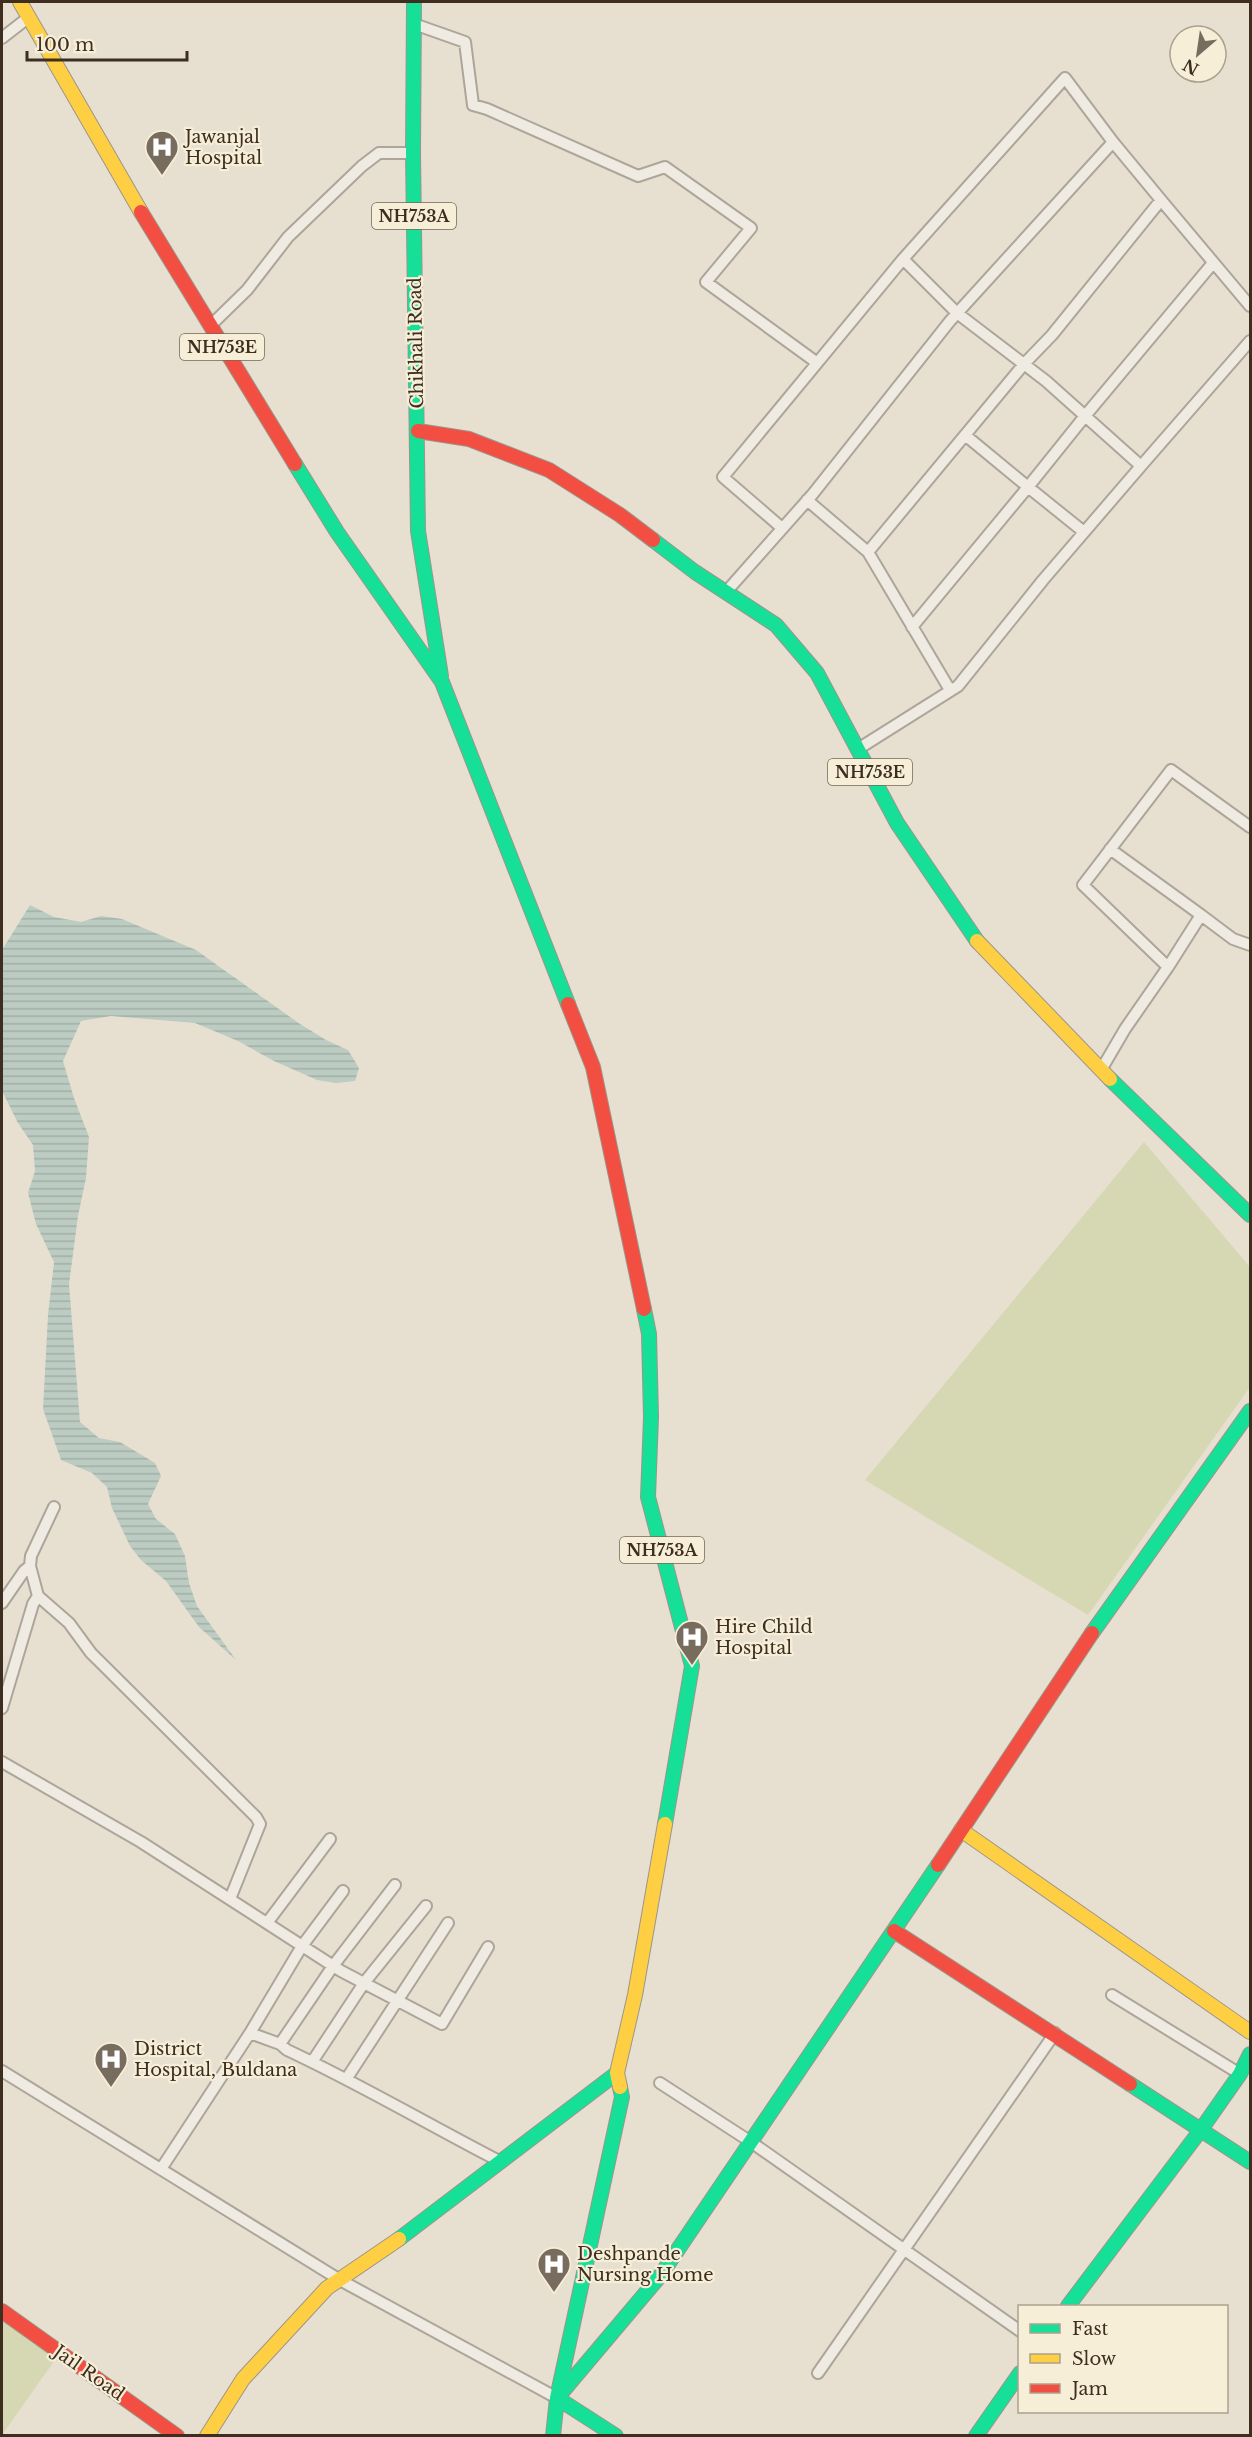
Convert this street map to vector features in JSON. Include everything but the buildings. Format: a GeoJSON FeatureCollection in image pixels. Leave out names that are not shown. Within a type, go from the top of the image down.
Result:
{"type":"FeatureCollection","features":[{"type":"Feature","properties":{"kind":"main road","name":"NH753E"},"geometry":{"type":"LineString","coordinates":[[20,2],[210,326],[337,532],[442,682]]}},
{"type":"Feature","properties":{"kind":"main road","name":"Chikhali Road"},"geometry":{"type":"LineString","coordinates":[[414,2],[413,153],[418,531],[442,682]]}},
{"type":"Feature","properties":{"kind":"main road","name":"NH753E"},"geometry":{"type":"LineString","coordinates":[[417,431],[469,439],[549,470],[620,515],[695,572],[776,625],[817,673],[897,823],[978,943],[1101,1070],[1251,1215]]}},
{"type":"Feature","properties":{"kind":"main road","name":"NH753A"},"geometry":{"type":"LineString","coordinates":[[442,682],[593,1067],[649,1334],[651,1416],[648,1497],[692,1666],[635,1995],[617,2073],[622,2097],[558,2398],[553,2436]]}},
{"type":"Feature","properties":{"kind":"main road"},"geometry":{"type":"LineString","coordinates":[[615,2436],[558,2398],[660,2276],[1089,1638],[1251,1411]]}},
{"type":"Feature","properties":{"kind":"main road"},"geometry":{"type":"LineString","coordinates":[[961,1830],[1251,2032]]}},
{"type":"Feature","properties":{"kind":"main road"},"geometry":{"type":"LineString","coordinates":[[894,1931],[1055,2033],[1200,2131],[1251,2162]]}},
{"type":"Feature","properties":{"kind":"main road"},"geometry":{"type":"LineString","coordinates":[[1070,2305],[1200,2131],[1240,2074],[1251,2054]]}},
{"type":"Feature","properties":{"kind":"main road"},"geometry":{"type":"LineString","coordinates":[[207,2436],[243,2379],[327,2288],[388,2247],[617,2073]]}},
{"type":"Feature","properties":{"kind":"main road","name":"Jail Road"},"geometry":{"type":"LineString","coordinates":[[2,2311],[177,2436]]}},
{"type":"Feature","properties":{"kind":"main road"},"geometry":{"type":"LineString","coordinates":[[976,2436],[1018,2376]]}},
{"type":"Feature","properties":{"kind":"street"},"geometry":{"type":"LineString","coordinates":[[2,38],[29,17]]}},
{"type":"Feature","properties":{"kind":"street"},"geometry":{"type":"LineString","coordinates":[[414,24],[465,42],[474,105],[638,176],[666,167],[751,228],[706,282],[816,362]]}},
{"type":"Feature","properties":{"kind":"street"},"geometry":{"type":"LineString","coordinates":[[782,528],[723,477],[903,259],[1065,78],[1113,142],[1251,306]]}},
{"type":"Feature","properties":{"kind":"street"},"geometry":{"type":"LineString","coordinates":[[726,592],[807,500],[957,313],[1113,142]]}},
{"type":"Feature","properties":{"kind":"street"},"geometry":{"type":"LineString","coordinates":[[210,326],[247,290],[288,237],[362,166],[379,153],[413,153]]}},
{"type":"Feature","properties":{"kind":"street"},"geometry":{"type":"LineString","coordinates":[[868,552],[1024,364],[1052,335],[1161,200]]}},
{"type":"Feature","properties":{"kind":"street"},"geometry":{"type":"LineString","coordinates":[[903,259],[957,313],[1024,364],[1141,465]]}},
{"type":"Feature","properties":{"kind":"street"},"geometry":{"type":"LineString","coordinates":[[912,627],[1213,263]]}},
{"type":"Feature","properties":{"kind":"street"},"geometry":{"type":"LineString","coordinates":[[858,748],[958,686],[1084,532],[1251,341]]}},
{"type":"Feature","properties":{"kind":"street"},"geometry":{"type":"LineString","coordinates":[[965,435],[1084,532]]}},
{"type":"Feature","properties":{"kind":"street"},"geometry":{"type":"LineString","coordinates":[[807,500],[868,552],[950,690]]}},
{"type":"Feature","properties":{"kind":"street"},"geometry":{"type":"LineString","coordinates":[[1168,968],[1083,885],[1171,770],[1251,827]]}},
{"type":"Feature","properties":{"kind":"street"},"geometry":{"type":"LineString","coordinates":[[1110,849],[1233,939],[1251,945]]}},
{"type":"Feature","properties":{"kind":"street"},"geometry":{"type":"LineString","coordinates":[[1101,1070],[1125,1029],[1202,915]]}},
{"type":"Feature","properties":{"kind":"street"},"geometry":{"type":"LineString","coordinates":[[54,1507],[31,1556],[30,1566],[38,1596],[69,1623],[92,1653],[256,1817],[260,1824],[230,1899]]}},
{"type":"Feature","properties":{"kind":"street"},"geometry":{"type":"LineString","coordinates":[[2,1603],[30,1566]]}},
{"type":"Feature","properties":{"kind":"street"},"geometry":{"type":"LineString","coordinates":[[2,1708],[33,1604],[38,1596]]}},
{"type":"Feature","properties":{"kind":"street"},"geometry":{"type":"LineString","coordinates":[[2,1762],[141,1842],[333,1965],[442,2024],[488,1947]]}},
{"type":"Feature","properties":{"kind":"street"},"geometry":{"type":"LineString","coordinates":[[267,1923],[330,1839]]}},
{"type":"Feature","properties":{"kind":"street"},"geometry":{"type":"LineString","coordinates":[[280,2044],[333,1965],[395,1885]]}},
{"type":"Feature","properties":{"kind":"street"},"geometry":{"type":"LineString","coordinates":[[161,2169],[250,2033],[302,1946],[343,1891]]}},
{"type":"Feature","properties":{"kind":"street"},"geometry":{"type":"LineString","coordinates":[[312,2062],[364,1983],[426,1906]]}},
{"type":"Feature","properties":{"kind":"street"},"geometry":{"type":"LineString","coordinates":[[347,2078],[448,1923]]}},
{"type":"Feature","properties":{"kind":"street"},"geometry":{"type":"LineString","coordinates":[[1113,1995],[1240,2074]]}},
{"type":"Feature","properties":{"kind":"street"},"geometry":{"type":"LineString","coordinates":[[250,2033],[280,2044],[287,2050],[347,2078],[422,2121],[501,2162]]}},
{"type":"Feature","properties":{"kind":"street"},"geometry":{"type":"LineString","coordinates":[[818,2373],[1055,2033]]}},
{"type":"Feature","properties":{"kind":"street"},"geometry":{"type":"LineString","coordinates":[[2,2071],[340,2280],[558,2398]]}},
{"type":"Feature","properties":{"kind":"street"},"geometry":{"type":"LineString","coordinates":[[660,2083],[751,2142],[1018,2330]]}},
{"type":"Feature","properties":{"kind":"green space"},"geometry":{"type":"Polygon","coordinates":[[[1144,1142],[1250,1267],[1250,1387],[1088,1615],[865,1480],[1144,1142]]]}},
{"type":"Feature","properties":{"kind":"green space"},"geometry":{"type":"Polygon","coordinates":[[[2,2317],[57,2357],[2,2435],[2,2317]]]}},
{"type":"Feature","properties":{"kind":"shaded area"},"geometry":{"type":"Polygon","coordinates":[[[30,905],[54,917],[81,922],[101,916],[122,919],[196,950],[300,1024],[348,1050],[359,1068],[355,1081],[336,1083],[317,1080],[274,1061],[238,1041],[195,1023],[111,1016],[81,1021],[63,1061],[89,1137],[86,1178],[78,1216],[69,1284],[80,1422],[99,1438],[120,1442],[155,1463],[161,1476],[148,1504],[156,1519],[175,1534],[185,1556],[189,1583],[197,1606],[236,1660],[199,1627],[166,1581],[141,1560],[130,1546],[112,1508],[107,1487],[92,1473],[61,1460],[43,1409],[48,1315],[54,1262],[36,1224],[28,1193],[35,1171],[33,1145],[18,1123],[2,1091],[2,950],[30,905]]]}},
{"type":"Feature","properties":{"kind":"traffic: fast"},"geometry":{"type":"LineString","coordinates":[[414,2],[413,153],[418,531],[441,676]]}},
{"type":"Feature","properties":{"kind":"traffic: fast"},"geometry":{"type":"LineString","coordinates":[[295,464],[337,532],[442,682],[568,1004]]}},
{"type":"Feature","properties":{"kind":"traffic: fast"},"geometry":{"type":"LineString","coordinates":[[653,540],[695,572],[776,625],[817,673],[897,823],[977,941]]}},
{"type":"Feature","properties":{"kind":"traffic: fast"},"geometry":{"type":"LineString","coordinates":[[1110,1079],[1250,1215]]}},
{"type":"Feature","properties":{"kind":"traffic: fast"},"geometry":{"type":"LineString","coordinates":[[644,1309],[649,1334],[651,1417],[648,1497],[692,1666],[665,1824]]}},
{"type":"Feature","properties":{"kind":"traffic: fast"},"geometry":{"type":"LineString","coordinates":[[1092,1633],[1250,1411]]}},
{"type":"Feature","properties":{"kind":"traffic: fast"},"geometry":{"type":"LineString","coordinates":[[616,2436],[557,2398],[660,2276],[938,1865]]}},
{"type":"Feature","properties":{"kind":"traffic: fast"},"geometry":{"type":"LineString","coordinates":[[1069,2305],[1200,2131],[1240,2074],[1250,2054]]}},
{"type":"Feature","properties":{"kind":"traffic: fast"},"geometry":{"type":"LineString","coordinates":[[399,2239],[617,2073]]}},
{"type":"Feature","properties":{"kind":"traffic: fast"},"geometry":{"type":"LineString","coordinates":[[1130,2084],[1250,2162]]}},
{"type":"Feature","properties":{"kind":"traffic: fast"},"geometry":{"type":"LineString","coordinates":[[553,2436],[557,2398],[622,2097],[620,2087]]}},
{"type":"Feature","properties":{"kind":"traffic: fast"},"geometry":{"type":"LineString","coordinates":[[976,2436],[1018,2376]]}},
{"type":"Feature","properties":{"kind":"traffic: slow"},"geometry":{"type":"LineString","coordinates":[[20,2],[141,212]]}},
{"type":"Feature","properties":{"kind":"traffic: slow"},"geometry":{"type":"LineString","coordinates":[[977,941],[1110,1079]]}},
{"type":"Feature","properties":{"kind":"traffic: slow"},"geometry":{"type":"LineString","coordinates":[[620,2087],[617,2073],[635,1995],[665,1824]]}},
{"type":"Feature","properties":{"kind":"traffic: slow"},"geometry":{"type":"LineString","coordinates":[[961,1830],[1250,2032]]}},
{"type":"Feature","properties":{"kind":"traffic: slow"},"geometry":{"type":"LineString","coordinates":[[207,2436],[243,2379],[327,2288],[399,2239]]}},
{"type":"Feature","properties":{"kind":"traffic: jam"},"geometry":{"type":"LineString","coordinates":[[141,212],[295,464]]}},
{"type":"Feature","properties":{"kind":"traffic: jam"},"geometry":{"type":"LineString","coordinates":[[418,431],[469,439],[549,470],[620,515],[653,540]]}},
{"type":"Feature","properties":{"kind":"traffic: jam"},"geometry":{"type":"LineString","coordinates":[[568,1004],[593,1067],[644,1309]]}},
{"type":"Feature","properties":{"kind":"traffic: jam"},"geometry":{"type":"LineString","coordinates":[[938,1865],[1092,1633]]}},
{"type":"Feature","properties":{"kind":"traffic: jam"},"geometry":{"type":"LineString","coordinates":[[894,1931],[1130,2084]]}},
{"type":"Feature","properties":{"kind":"traffic: jam"},"geometry":{"type":"LineString","coordinates":[[2,2311],[177,2436]]}},
{"type":"Feature","properties":{"kind":"place","name":"Jawanjal Hospital"},"geometry":{"type":"Point","coordinates":[162,176]}},
{"type":"Feature","properties":{"kind":"place","name":"Hire Child Hospital"},"geometry":{"type":"Point","coordinates":[692,1666]}},
{"type":"Feature","properties":{"kind":"place","name":"District Hospital, Buldana"},"geometry":{"type":"Point","coordinates":[111,2088]}},
{"type":"Feature","properties":{"kind":"place","name":"Deshpande Nursing Home"},"geometry":{"type":"Point","coordinates":[554,2293]}}]}
